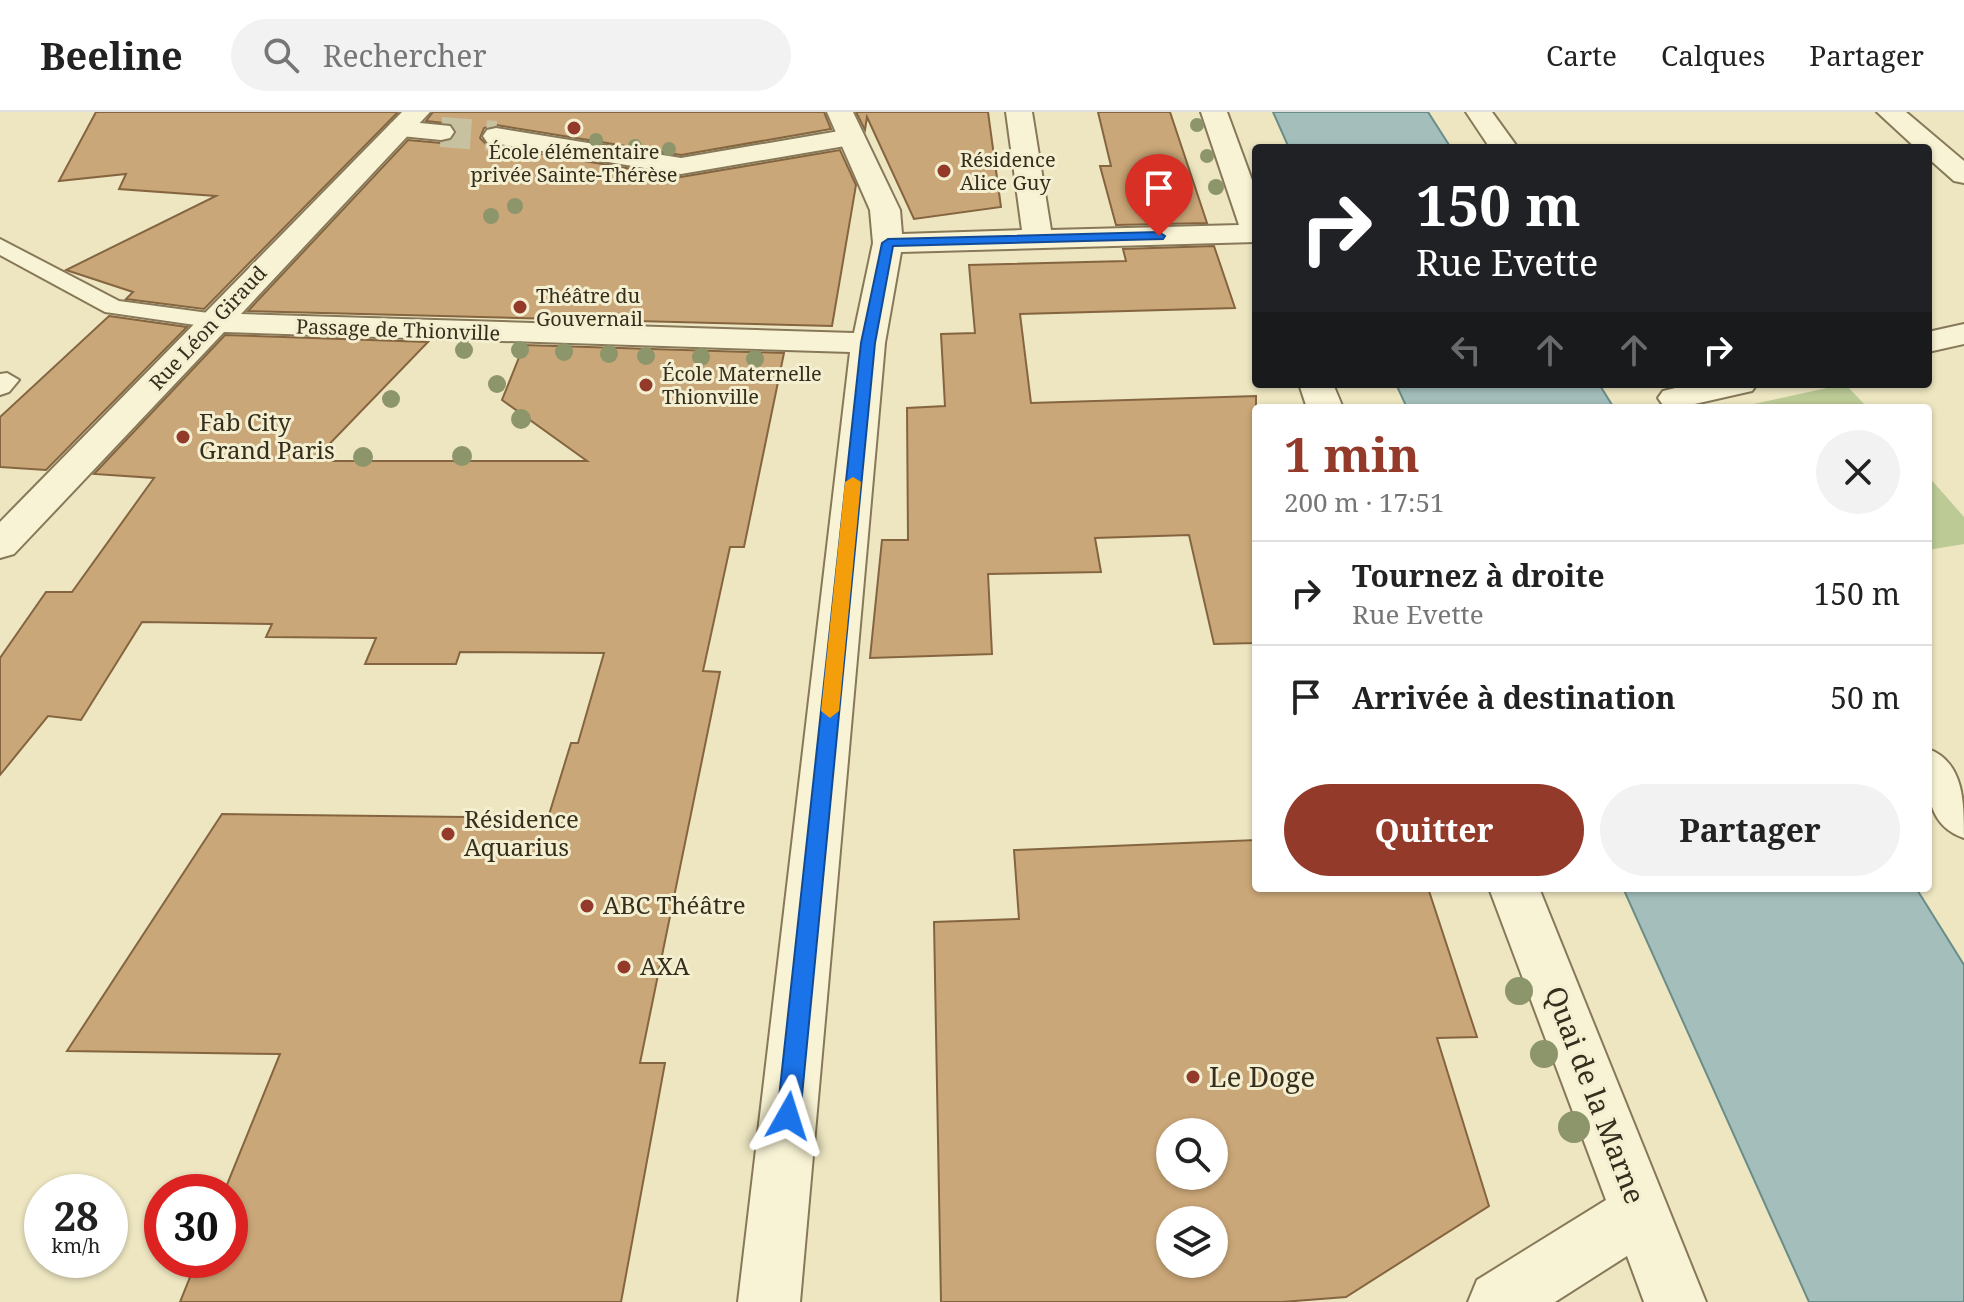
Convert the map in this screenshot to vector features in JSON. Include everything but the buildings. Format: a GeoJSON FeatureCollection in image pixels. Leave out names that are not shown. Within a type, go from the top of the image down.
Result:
{"type":"FeatureCollection","features":[{"type":"Feature","properties":{"kind":"street"},"geometry":{"type":"LineString","coordinates":[[1019,112],[1038,239]]}},
{"type":"Feature","properties":{"kind":"street"},"geometry":{"type":"LineString","coordinates":[[1214,112],[1252,221]]}},
{"type":"Feature","properties":{"kind":"street"},"geometry":{"type":"LineString","coordinates":[[1479,112],[1501,144]]}},
{"type":"Feature","properties":{"kind":"street"},"geometry":{"type":"LineString","coordinates":[[1890,112],[1928,144]]}},
{"type":"Feature","properties":{"kind":"street","name":"Rue Léon Giraud"},"geometry":{"type":"LineString","coordinates":[[0,545],[216,321],[419,124]]}},
{"type":"Feature","properties":{"kind":"street"},"geometry":{"type":"LineString","coordinates":[[496,136],[681,166],[713,163],[845,125],[885,210],[888,243],[868,343],[769,1302]]}},
{"type":"Feature","properties":{"kind":"street"},"geometry":{"type":"LineString","coordinates":[[1932,148],[1964,175]]}},
{"type":"Feature","properties":{"kind":"street"},"geometry":{"type":"LineString","coordinates":[[888,243],[1252,232]]}},
{"type":"Feature","properties":{"kind":"street","name":"Passage de Thionville"},"geometry":{"type":"LineString","coordinates":[[216,321],[249,325],[868,343]]}},
{"type":"Feature","properties":{"kind":"street"},"geometry":{"type":"LineString","coordinates":[[1932,341],[1964,334]]}},
{"type":"Feature","properties":{"kind":"street"},"geometry":{"type":"LineString","coordinates":[[1674,397],[1720,388]]}},
{"type":"Feature","properties":{"kind":"street"},"geometry":{"type":"LineString","coordinates":[[1932,773],[1964,819]]}},
{"type":"Feature","properties":{"kind":"street","name":"Quai de la Marne"},"geometry":{"type":"LineString","coordinates":[[1516,892],[1675,1302]]}},
{"type":"Feature","properties":{"kind":"street"},"geometry":{"type":"LineString","coordinates":[[1499,1302],[1641,1212]]}},
{"type":"Feature","properties":{"kind":"lane"},"geometry":{"type":"LineString","coordinates":[[0,246],[113,307],[216,321]]}},
{"type":"Feature","properties":{"kind":"green space"},"geometry":{"type":"Polygon","coordinates":[[[647,119],[685,125],[697,154],[819,129],[829,153],[771,161],[698,179],[616,172],[497,141],[522,129],[551,138],[647,119]]]}},
{"type":"Feature","properties":{"kind":"green space"},"geometry":{"type":"Polygon","coordinates":[[[1827,388],[1849,388],[1864,404],[1754,404],[1827,388]]]}},
{"type":"Feature","properties":{"kind":"green space"},"geometry":{"type":"Polygon","coordinates":[[[1932,481],[1964,517],[1964,544],[1932,549],[1932,481]]]}},
{"type":"Feature","properties":{"kind":"water"},"geometry":{"type":"Polygon","coordinates":[[[1273,112],[1428,112],[1448,144],[1287,144],[1273,112]]]}},
{"type":"Feature","properties":{"kind":"water"},"geometry":{"type":"Polygon","coordinates":[[[1398,388],[1602,388],[1612,404],[1405,404],[1398,388]]]}},
{"type":"Feature","properties":{"kind":"water"},"geometry":{"type":"Polygon","coordinates":[[[1625,892],[1918,892],[1964,965],[1964,1302],[1809,1302],[1625,892]]]}},
{"type":"Feature","properties":{"kind":"tunnel"},"geometry":{"type":"LineString","coordinates":[[441,132],[496,136]]}},
{"type":"Feature","properties":{"kind":"slow traffic"},"geometry":{"type":"LineString","coordinates":[[830,711],[853,482]]}},
{"type":"Feature","properties":{"kind":"place","name":"École élémentaire privée Sainte-Thérèse"},"geometry":{"type":"Point","coordinates":[574,128]}},
{"type":"Feature","properties":{"kind":"place","name":"Résidence Alice Guy"},"geometry":{"type":"Point","coordinates":[944,171]}},
{"type":"Feature","properties":{"kind":"place","name":"Théâtre du Gouvernail"},"geometry":{"type":"Point","coordinates":[520,307]}},
{"type":"Feature","properties":{"kind":"place","name":"École Maternelle Thionville"},"geometry":{"type":"Point","coordinates":[646,385]}},
{"type":"Feature","properties":{"kind":"place","name":"Fab City Grand Paris"},"geometry":{"type":"Point","coordinates":[183,437]}},
{"type":"Feature","properties":{"kind":"place","name":"Résidence Aquarius"},"geometry":{"type":"Point","coordinates":[448,834]}},
{"type":"Feature","properties":{"kind":"place","name":"ABC Théâtre"},"geometry":{"type":"Point","coordinates":[587,906]}},
{"type":"Feature","properties":{"kind":"place","name":"AXA"},"geometry":{"type":"Point","coordinates":[624,967]}},
{"type":"Feature","properties":{"kind":"place","name":"Le Doge"},"geometry":{"type":"Point","coordinates":[1193,1077]}},
{"type":"Feature","properties":{"kind":"route"},"geometry":{"type":"LineString","coordinates":[[788,1116],[868,343],[888,243],[1159,236]]}}]}
